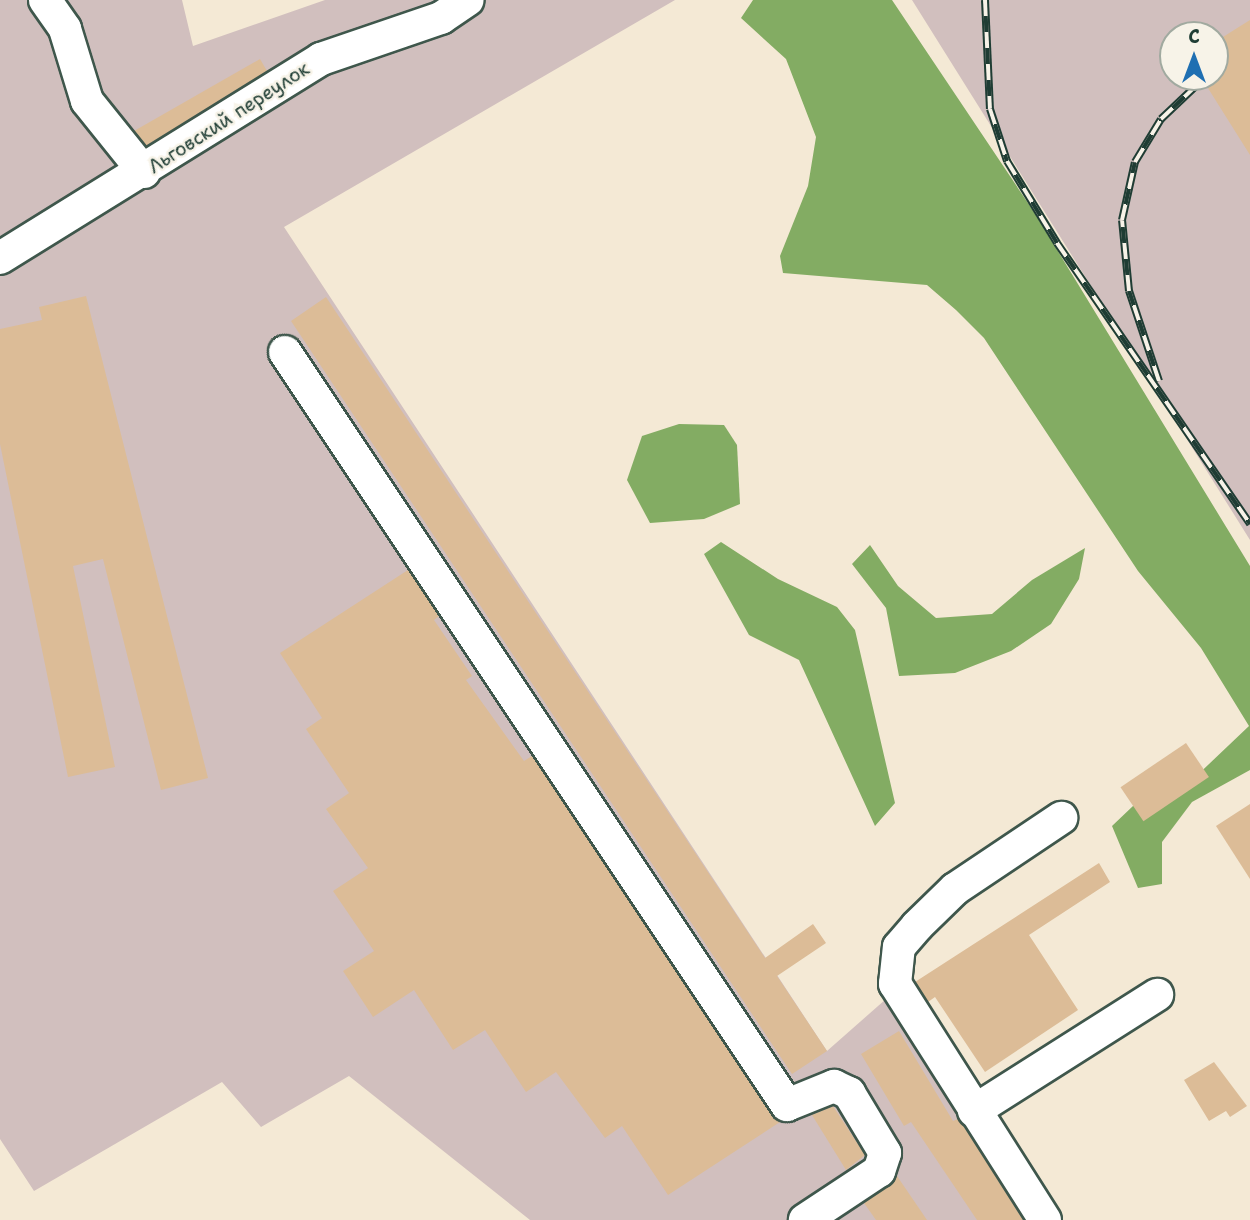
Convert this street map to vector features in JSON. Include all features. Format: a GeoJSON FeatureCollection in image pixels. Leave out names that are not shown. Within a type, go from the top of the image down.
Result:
{"type":"FeatureCollection","features":[{"type":"Feature","properties":{"kind":"street"},"geometry":{"type":"LineString","coordinates":[[45,0],[65,30],[87,101],[145,172]]}},
{"type":"Feature","properties":{"kind":"street","name":"Льговский переулок"},"geometry":{"type":"LineString","coordinates":[[0,258],[145,172],[321,59],[440,18],[468,0]]}},
{"type":"Feature","properties":{"kind":"street"},"geometry":{"type":"LineString","coordinates":[[285,352],[788,1105],[834,1086],[849,1093],[886,1153],[878,1171],[805,1220]]}},
{"type":"Feature","properties":{"kind":"street"},"geometry":{"type":"LineString","coordinates":[[1045,1220],[895,984],[899,947],[955,890],[1061,818]]}},
{"type":"Feature","properties":{"kind":"street"},"geometry":{"type":"LineString","coordinates":[[974,1111],[1157,995]]}},
{"type":"Feature","properties":{"kind":"shaded area"},"geometry":{"type":"Polygon","coordinates":[[[0,0],[182,0],[193,46],[325,0],[675,0],[284,227],[827,1051],[886,999],[1038,1220],[530,1220],[349,1076],[261,1127],[222,1082],[34,1191],[0,1139],[0,0]]]}},
{"type":"Feature","properties":{"kind":"shaded area"},"geometry":{"type":"Polygon","coordinates":[[[912,0],[1250,0],[1250,540],[912,0]]]}},
{"type":"Feature","properties":{"kind":"green space"},"geometry":{"type":"Polygon","coordinates":[[[753,0],[892,0],[1034,212],[1250,566],[1250,770],[1192,802],[1162,842],[1162,884],[1138,888],[1112,826],[1133,806],[1188,784],[1249,726],[1201,648],[1138,571],[984,338],[956,310],[927,285],[783,273],[780,256],[808,186],[816,137],[786,59],[741,18],[753,0]]]}},
{"type":"Feature","properties":{"kind":"green space"},"geometry":{"type":"Polygon","coordinates":[[[679,424],[724,425],[737,445],[740,504],[704,519],[650,523],[627,480],[642,436],[679,424]]]}},
{"type":"Feature","properties":{"kind":"green space"},"geometry":{"type":"Polygon","coordinates":[[[721,542],[778,579],[837,607],[855,630],[895,803],[875,826],[799,660],[749,635],[704,554],[721,542]]]}},
{"type":"Feature","properties":{"kind":"green space"},"geometry":{"type":"Polygon","coordinates":[[[870,545],[898,586],[936,618],[992,614],[1032,580],[1085,548],[1079,579],[1051,624],[1011,651],[955,673],[899,676],[886,608],[852,564],[870,545]]]}},
{"type":"Feature","properties":{"kind":"building"},"geometry":{"type":"Polygon","coordinates":[[[1250,20],[1250,155],[1210,91],[1229,91],[1229,33],[1250,20]]]}},
{"type":"Feature","properties":{"kind":"building"},"geometry":{"type":"Polygon","coordinates":[[[260,59],[267,71],[146,146],[134,131],[260,59]]]}},
{"type":"Feature","properties":{"kind":"building"},"geometry":{"type":"Polygon","coordinates":[[[86,296],[208,778],[161,790],[103,559],[73,566],[115,767],[68,777],[0,444],[0,329],[42,320],[39,307],[86,296]]]}},
{"type":"Feature","properties":{"kind":"building"},"geometry":{"type":"Polygon","coordinates":[[[326,297],[765,958],[813,924],[826,943],[777,976],[827,1051],[792,1074],[291,321],[326,297]]]}},
{"type":"Feature","properties":{"kind":"building"},"geometry":{"type":"Polygon","coordinates":[[[408,570],[439,616],[434,620],[472,676],[466,680],[524,761],[532,756],[780,1122],[668,1195],[622,1126],[605,1138],[556,1072],[526,1092],[485,1030],[453,1050],[414,990],[373,1017],[343,971],[374,951],[333,891],[368,868],[326,809],[349,793],[306,729],[322,718],[280,653],[408,570]]]}},
{"type":"Feature","properties":{"kind":"building"},"geometry":{"type":"Polygon","coordinates":[[[1186,743],[1209,777],[1143,821],[1121,787],[1186,743]]]}},
{"type":"Feature","properties":{"kind":"building"},"geometry":{"type":"Polygon","coordinates":[[[1250,804],[1250,879],[1216,826],[1250,804]]]}},
{"type":"Feature","properties":{"kind":"building"},"geometry":{"type":"Polygon","coordinates":[[[1099,863],[1110,882],[1029,935],[1078,1010],[985,1072],[935,997],[928,1002],[915,982],[1099,863]]]}},
{"type":"Feature","properties":{"kind":"building"},"geometry":{"type":"Polygon","coordinates":[[[899,1031],[953,1121],[958,1119],[963,1125],[1023,1220],[977,1220],[911,1122],[904,1126],[861,1054],[899,1031]]]}},
{"type":"Feature","properties":{"kind":"building"},"geometry":{"type":"Polygon","coordinates":[[[1214,1062],[1247,1106],[1230,1117],[1226,1111],[1209,1121],[1184,1080],[1214,1062]]]}},
{"type":"Feature","properties":{"kind":"building"},"geometry":{"type":"Polygon","coordinates":[[[833,1106],[865,1155],[846,1170],[812,1115],[833,1106]]]}},
{"type":"Feature","properties":{"kind":"building"},"geometry":{"type":"Polygon","coordinates":[[[897,1176],[927,1220],[876,1220],[864,1203],[897,1176]]]}},
{"type":"Feature","properties":{"kind":"railway"},"geometry":{"type":"LineString","coordinates":[[985,0],[990,109],[1007,161],[1057,243],[1250,524]]}},
{"type":"Feature","properties":{"kind":"railway"},"geometry":{"type":"LineString","coordinates":[[1159,381],[1129,291],[1122,220],[1135,162],[1161,119],[1191,91]]}}]}
